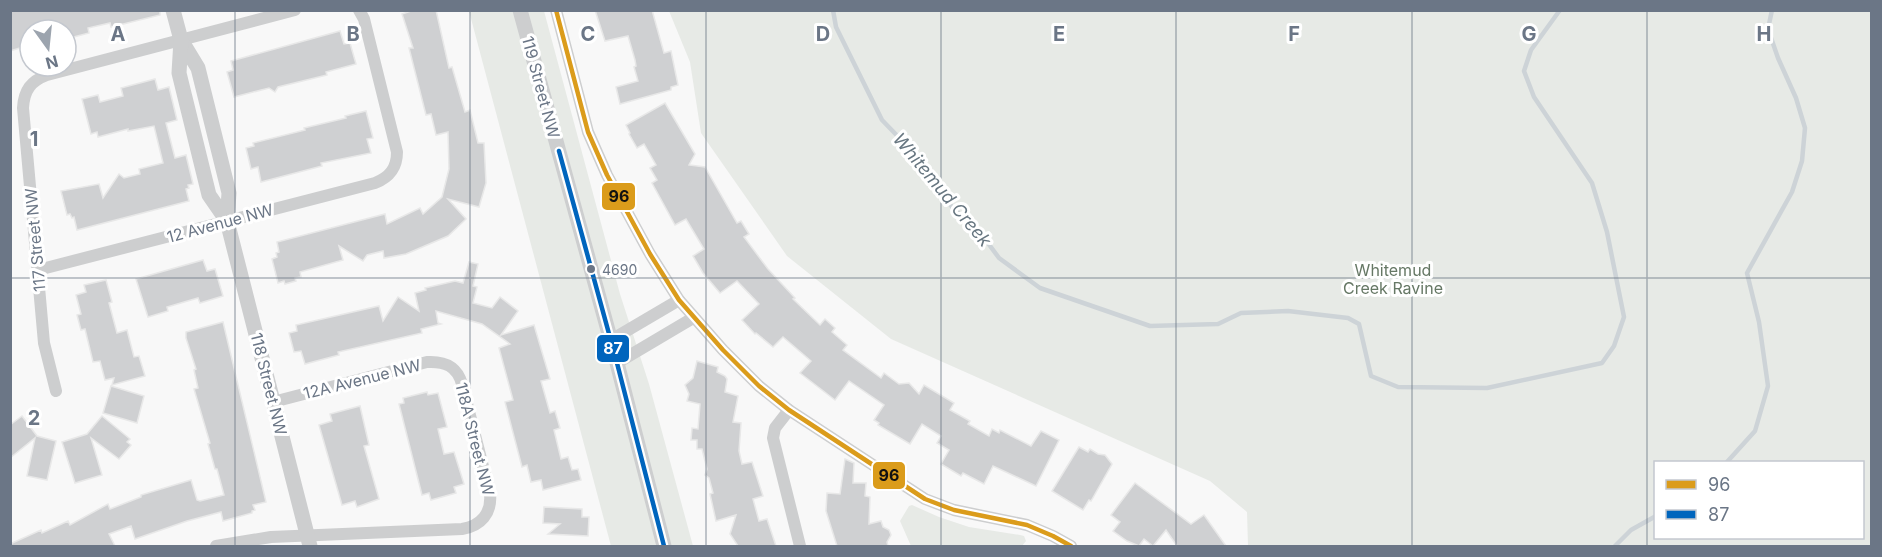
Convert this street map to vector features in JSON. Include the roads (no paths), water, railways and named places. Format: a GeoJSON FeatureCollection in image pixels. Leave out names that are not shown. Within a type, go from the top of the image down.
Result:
{"type":"FeatureCollection","features":[{"type":"Feature","properties":{"kind":"street","name":"118 Street NW"},"geometry":{"type":"LineString","coordinates":[[173,10],[181,40],[198,68],[229,192],[227,221],[309,541]]}},
{"type":"Feature","properties":{"kind":"street"},"geometry":{"type":"LineString","coordinates":[[181,40],[295,10]]}},
{"type":"Feature","properties":{"kind":"street","name":"12 Avenue NW"},"geometry":{"type":"LineString","coordinates":[[38,270],[375,183],[388,177],[396,166],[396,143],[364,19],[359,10]]}},
{"type":"Feature","properties":{"kind":"street","name":"119 Street NW"},"geometry":{"type":"LineString","coordinates":[[520,10],[611,340],[664,546]]}},
{"type":"Feature","properties":{"kind":"street","name":"119 Street NW"},"geometry":{"type":"LineString","coordinates":[[556,10],[585,120],[599,159],[642,240],[679,300],[693,318],[751,378],[789,410],[925,499],[970,515],[1027,525],[1071,546]]}},
{"type":"Feature","properties":{"kind":"street","name":"117 Street NW"},"geometry":{"type":"LineString","coordinates":[[56,391],[44,343],[23,108],[28,87],[47,75],[181,40]]}},
{"type":"Feature","properties":{"kind":"street"},"geometry":{"type":"LineString","coordinates":[[611,340],[679,300]]}},
{"type":"Feature","properties":{"kind":"street"},"geometry":{"type":"LineString","coordinates":[[617,363],[693,318]]}},
{"type":"Feature","properties":{"kind":"street","name":"12A Avenue NW"},"geometry":{"type":"LineString","coordinates":[[273,402],[427,362],[451,366]]}},
{"type":"Feature","properties":{"kind":"street","name":"118A Street NW"},"geometry":{"type":"LineString","coordinates":[[309,541],[462,529],[476,524],[487,514],[491,503],[490,494],[460,377],[451,366]]}},
{"type":"Feature","properties":{"kind":"street"},"geometry":{"type":"LineString","coordinates":[[789,410],[775,428],[773,438],[800,546]]}},
{"type":"Feature","properties":{"kind":"street"},"geometry":{"type":"LineString","coordinates":[[216,546],[272,537],[309,541]]}},
{"type":"Feature","properties":{"kind":"waterway","name":"Whitemud Creek"},"geometry":{"type":"LineString","coordinates":[[833,10],[836,27],[882,120],[910,149],[952,207],[982,235],[999,258],[1040,288],[1150,326],[1218,324],[1241,313],[1288,311],[1348,318],[1359,324],[1371,376],[1398,387],[1487,388],[1602,363],[1614,346],[1624,317],[1607,232],[1592,183],[1534,97],[1524,71],[1531,50],[1560,10]]}},
{"type":"Feature","properties":{"kind":"waterway","name":"Whitemud Creek"},"geometry":{"type":"LineString","coordinates":[[1728,461],[1755,431],[1768,386],[1759,322],[1747,273],[1792,192],[1802,161],[1805,128],[1796,98],[1768,29],[1772,10]]}},
{"type":"Feature","properties":{"kind":"waterway","name":"Whitemud Creek"},"geometry":{"type":"LineString","coordinates":[[1615,546],[1631,530],[1654,517]]}},
{"type":"Feature","properties":{"kind":"place","name":"4690"},"geometry":{"type":"Point","coordinates":[591,269]}},
{"type":"Feature","properties":{"kind":"park label","name":"Whitemud Creek Ravine"},"geometry":{"type":"Point","coordinates":[1393,279]}}]}
